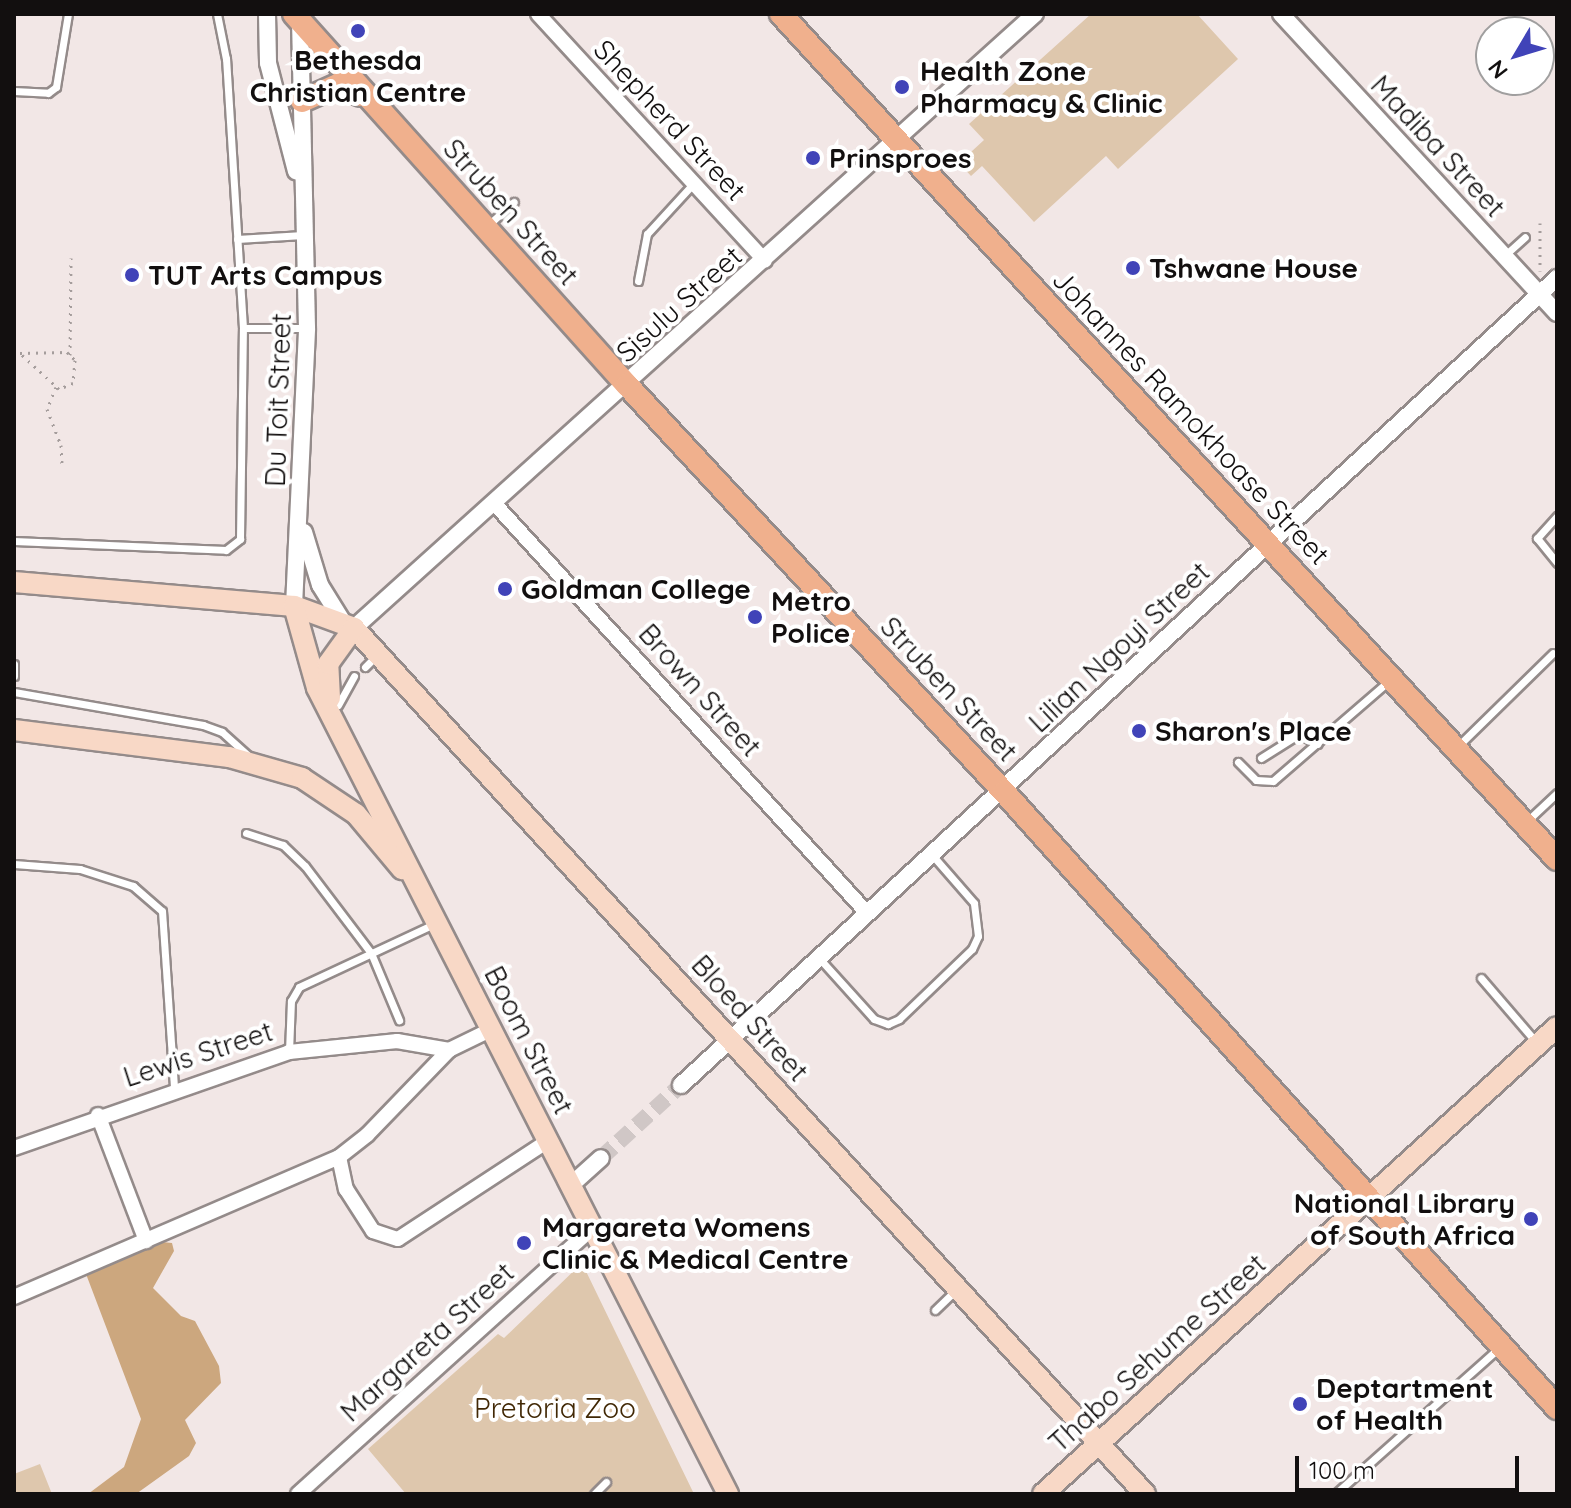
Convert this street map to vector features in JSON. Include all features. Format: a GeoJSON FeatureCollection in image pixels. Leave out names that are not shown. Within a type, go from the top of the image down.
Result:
{"type":"FeatureCollection","features":[{"type":"Feature","properties":{"kind":"main road","name":"Johannes Ramokhoase Street"},"geometry":{"type":"LineString","coordinates":[[781,14],[1557,859]]}},
{"type":"Feature","properties":{"kind":"main road","name":"Struben Street"},"geometry":{"type":"LineString","coordinates":[[299,16],[485,228],[1004,792],[1367,1201],[1557,1408]]}},
{"type":"Feature","properties":{"kind":"main road"},"geometry":{"type":"LineString","coordinates":[[302,101],[338,85],[377,108]]}},
{"type":"Feature","properties":{"kind":"main road","name":"Bloed Street"},"geometry":{"type":"LineString","coordinates":[[14,582],[294,606],[348,625],[372,660],[732,1039],[1145,1494]]}},
{"type":"Feature","properties":{"kind":"main road","name":"Boom Street"},"geometry":{"type":"LineString","coordinates":[[294,606],[312,678],[335,715],[728,1494]]}},
{"type":"Feature","properties":{"kind":"main road"},"geometry":{"type":"LineString","coordinates":[[335,715],[328,664],[348,625]]}},
{"type":"Feature","properties":{"kind":"main road"},"geometry":{"type":"LineString","coordinates":[[14,730],[256,763],[302,778],[356,814],[433,913]]}},
{"type":"Feature","properties":{"kind":"main road","name":"Thabo Sehume Street"},"geometry":{"type":"LineString","coordinates":[[1043,1494],[1557,1027]]}},
{"type":"Feature","properties":{"kind":"street","name":"Du Toit Street"},"geometry":{"type":"LineString","coordinates":[[267,14],[268,63],[302,187]]}},
{"type":"Feature","properties":{"kind":"street","name":"Shepherd Street"},"geometry":{"type":"LineString","coordinates":[[538,14],[765,261]]}},
{"type":"Feature","properties":{"kind":"street","name":"Sisulu Street"},"geometry":{"type":"LineString","coordinates":[[348,625],[627,385],[899,141],[1035,14]]}},
{"type":"Feature","properties":{"kind":"street","name":"Madiba Street"},"geometry":{"type":"LineString","coordinates":[[1281,14],[1557,313]]}},
{"type":"Feature","properties":{"kind":"street","name":"Du Toit Street"},"geometry":{"type":"LineString","coordinates":[[294,606],[307,328],[299,16]]}},
{"type":"Feature","properties":{"kind":"street","name":"Lilian Ngoyi Street"},"geometry":{"type":"LineString","coordinates":[[681,1085],[1004,792],[1267,543],[1557,278]]}},
{"type":"Feature","properties":{"kind":"street","name":"Brown Street"},"geometry":{"type":"LineString","coordinates":[[493,502],[868,914]]}},
{"type":"Feature","properties":{"kind":"street","name":"Du Toit Street"},"geometry":{"type":"LineString","coordinates":[[300,519],[320,585],[348,625]]}},
{"type":"Feature","properties":{"kind":"street"},"geometry":{"type":"LineString","coordinates":[[14,1297],[339,1157],[367,1135],[449,1050],[492,1029]]}},
{"type":"Feature","properties":{"kind":"street","name":"Lewis Street"},"geometry":{"type":"LineString","coordinates":[[146,1241],[98,1115],[289,1052],[397,1041],[449,1050]]}},
{"type":"Feature","properties":{"kind":"street"},"geometry":{"type":"LineString","coordinates":[[14,1148],[98,1115]]}},
{"type":"Feature","properties":{"kind":"street"},"geometry":{"type":"LineString","coordinates":[[339,1157],[346,1189],[373,1231],[398,1239],[548,1141]]}},
{"type":"Feature","properties":{"kind":"street"},"geometry":{"type":"LineString","coordinates":[[571,1185],[601,1158]]}},
{"type":"Feature","properties":{"kind":"street","name":"Margareta Street"},"geometry":{"type":"LineString","coordinates":[[298,1494],[592,1228]]}},
{"type":"Feature","properties":{"kind":"lane"},"geometry":{"type":"LineString","coordinates":[[14,91],[48,93],[56,87],[68,14]]}},
{"type":"Feature","properties":{"kind":"lane"},"geometry":{"type":"LineString","coordinates":[[14,541],[208,550],[226,550],[238,543],[242,521],[243,328],[226,59],[217,14]]}},
{"type":"Feature","properties":{"kind":"lane"},"geometry":{"type":"LineString","coordinates":[[638,281],[647,234],[693,184]]}},
{"type":"Feature","properties":{"kind":"lane"},"geometry":{"type":"LineString","coordinates":[[485,228],[514,202]]}},
{"type":"Feature","properties":{"kind":"lane"},"geometry":{"type":"LineString","coordinates":[[237,239],[305,235]]}},
{"type":"Feature","properties":{"kind":"lane"},"geometry":{"type":"LineString","coordinates":[[1504,256],[1525,237]]}},
{"type":"Feature","properties":{"kind":"lane"},"geometry":{"type":"LineString","coordinates":[[243,328],[307,328]]}},
{"type":"Feature","properties":{"kind":"lane"},"geometry":{"type":"LineString","coordinates":[[1555,521],[1537,538],[1557,563]]}},
{"type":"Feature","properties":{"kind":"lane"},"geometry":{"type":"LineString","coordinates":[[1456,749],[1553,653]]}},
{"type":"Feature","properties":{"kind":"lane"},"geometry":{"type":"LineString","coordinates":[[14,664],[14,676]]}},
{"type":"Feature","properties":{"kind":"lane"},"geometry":{"type":"LineString","coordinates":[[335,715],[338,702],[354,676]]}},
{"type":"Feature","properties":{"kind":"lane"},"geometry":{"type":"LineString","coordinates":[[1238,762],[1267,783],[1318,744],[1391,678]]}},
{"type":"Feature","properties":{"kind":"lane"},"geometry":{"type":"LineString","coordinates":[[14,692],[203,725],[222,732],[256,763]]}},
{"type":"Feature","properties":{"kind":"lane"},"geometry":{"type":"LineString","coordinates":[[1261,758],[1299,734],[1318,744]]}},
{"type":"Feature","properties":{"kind":"lane"},"geometry":{"type":"LineString","coordinates":[[1524,823],[1557,793]]}},
{"type":"Feature","properties":{"kind":"lane"},"geometry":{"type":"LineString","coordinates":[[246,833],[271,838],[293,854],[371,953],[399,1020]]}},
{"type":"Feature","properties":{"kind":"lane"},"geometry":{"type":"LineString","coordinates":[[819,958],[874,1019],[888,1024],[899,1019],[972,949],[978,936],[974,903],[933,856]]}},
{"type":"Feature","properties":{"kind":"lane"},"geometry":{"type":"LineString","coordinates":[[14,864],[80,869],[133,886],[162,911],[174,1088]]}},
{"type":"Feature","properties":{"kind":"lane"},"geometry":{"type":"LineString","coordinates":[[289,1052],[293,994],[371,953],[433,913]]}},
{"type":"Feature","properties":{"kind":"lane"},"geometry":{"type":"LineString","coordinates":[[1481,978],[1538,1044]]}},
{"type":"Feature","properties":{"kind":"lane"},"geometry":{"type":"LineString","coordinates":[[935,1310],[958,1288]]}},
{"type":"Feature","properties":{"kind":"lane"},"geometry":{"type":"LineString","coordinates":[[1335,1494],[1501,1346]]}},
{"type":"Feature","properties":{"kind":"lane"},"geometry":{"type":"LineString","coordinates":[[594,1494],[606,1482]]}},
{"type":"Feature","properties":{"kind":"path"},"geometry":{"type":"LineString","coordinates":[[1540,223],[1540,294]]}},
{"type":"Feature","properties":{"kind":"path"},"geometry":{"type":"LineString","coordinates":[[70,355],[71,258]]}},
{"type":"Feature","properties":{"kind":"path"},"geometry":{"type":"LineString","coordinates":[[14,353],[70,355],[75,360],[73,383],[56,387]]}},
{"type":"Feature","properties":{"kind":"path"},"geometry":{"type":"LineString","coordinates":[[20,353],[56,387]]}},
{"type":"Feature","properties":{"kind":"path"},"geometry":{"type":"LineString","coordinates":[[56,387],[47,409],[61,445],[62,466]]}},
{"type":"Feature","properties":{"kind":"green space"},"geometry":{"type":"Polygon","coordinates":[[[1091,14],[1197,14],[1238,59],[1118,169],[1106,156],[1034,222],[982,166],[971,176],[959,163],[984,140],[969,124],[1091,14]]]}},
{"type":"Feature","properties":{"kind":"green space","name":"Pretoria Zoo"},"geometry":{"type":"Polygon","coordinates":[[[582,1263],[694,1494],[406,1494],[368,1449],[498,1334],[504,1338],[582,1263]]]}},
{"type":"Feature","properties":{"kind":"green space"},"geometry":{"type":"Polygon","coordinates":[[[40,1464],[52,1494],[14,1494],[14,1474],[40,1464]]]}},
{"type":"Feature","properties":{"kind":"shaded area"},"geometry":{"type":"Polygon","coordinates":[[[162,1242],[172,1243],[174,1251],[153,1288],[181,1316],[195,1321],[219,1366],[221,1383],[185,1420],[196,1443],[189,1456],[136,1494],[88,1494],[124,1467],[141,1419],[86,1274],[162,1242]]]}},
{"type":"Feature","properties":{"kind":"tunnel"},"geometry":{"type":"LineString","coordinates":[[601,1158],[681,1085]]}},
{"type":"Feature","properties":{"kind":"place","name":"Bethesda Christian Centre"},"geometry":{"type":"Point","coordinates":[358,31]}},
{"type":"Feature","properties":{"kind":"place","name":"Health Zone Pharmacy & Clinic"},"geometry":{"type":"Point","coordinates":[902,87]}},
{"type":"Feature","properties":{"kind":"place","name":"Prinsproes"},"geometry":{"type":"Point","coordinates":[813,158]}},
{"type":"Feature","properties":{"kind":"place","name":"Tshwane House"},"geometry":{"type":"Point","coordinates":[1133,268]}},
{"type":"Feature","properties":{"kind":"place","name":"TUT Arts Campus"},"geometry":{"type":"Point","coordinates":[132,275]}},
{"type":"Feature","properties":{"kind":"place","name":"Goldman College"},"geometry":{"type":"Point","coordinates":[505,589]}},
{"type":"Feature","properties":{"kind":"place","name":"Metro Police"},"geometry":{"type":"Point","coordinates":[755,617]}},
{"type":"Feature","properties":{"kind":"place","name":"Sharon's Place"},"geometry":{"type":"Point","coordinates":[1139,731]}},
{"type":"Feature","properties":{"kind":"place","name":"National Library of South Africa"},"geometry":{"type":"Point","coordinates":[1531,1219]}},
{"type":"Feature","properties":{"kind":"place","name":"Margareta Womens Clinic & Medical Centre"},"geometry":{"type":"Point","coordinates":[524,1243]}},
{"type":"Feature","properties":{"kind":"place","name":"Deptartment of Health"},"geometry":{"type":"Point","coordinates":[1300,1404]}}]}
